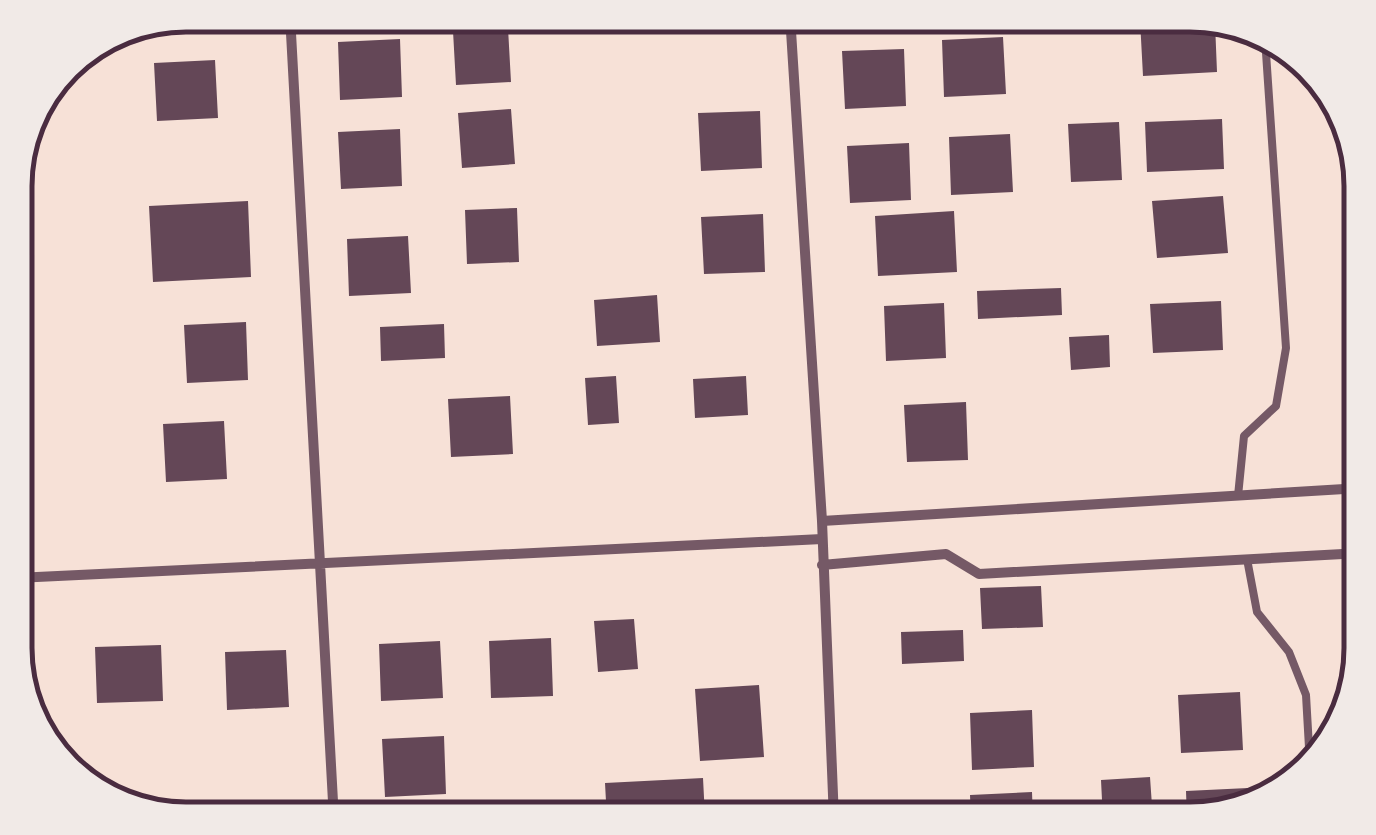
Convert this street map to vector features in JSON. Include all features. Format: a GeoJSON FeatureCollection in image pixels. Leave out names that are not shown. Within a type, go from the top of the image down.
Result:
{"type":"FeatureCollection","features":[{"type":"Feature","properties":{"kind":"street"},"geometry":{"type":"LineString","coordinates":[[291,32],[333,802]]}},
{"type":"Feature","properties":{"kind":"street"},"geometry":{"type":"LineString","coordinates":[[791,32],[822,521],[833,802]]}},
{"type":"Feature","properties":{"kind":"street"},"geometry":{"type":"LineString","coordinates":[[822,521],[1343,489]]}},
{"type":"Feature","properties":{"kind":"street"},"geometry":{"type":"LineString","coordinates":[[32,577],[822,539]]}},
{"type":"Feature","properties":{"kind":"street"},"geometry":{"type":"LineString","coordinates":[[822,565],[946,554],[979,574],[1343,553]]}},
{"type":"Feature","properties":{"kind":"lane"},"geometry":{"type":"LineString","coordinates":[[1238,496],[1244,436],[1276,406],[1286,348],[1267,54]]}},
{"type":"Feature","properties":{"kind":"lane"},"geometry":{"type":"LineString","coordinates":[[1247,559],[1256,612],[1289,652],[1306,696],[1309,745]]}},
{"type":"Feature","properties":{"kind":"building"},"geometry":{"type":"Polygon","coordinates":[[[453,32],[508,32],[511,82],[456,85],[453,32]]]}},
{"type":"Feature","properties":{"kind":"building"},"geometry":{"type":"Polygon","coordinates":[[[1141,32],[1215,35],[1217,72],[1143,76],[1141,32]]]}},
{"type":"Feature","properties":{"kind":"building"},"geometry":{"type":"Polygon","coordinates":[[[1003,37],[1006,94],[944,97],[942,40],[1003,37]]]}},
{"type":"Feature","properties":{"kind":"building"},"geometry":{"type":"Polygon","coordinates":[[[400,39],[402,97],[340,100],[338,42],[400,39]]]}},
{"type":"Feature","properties":{"kind":"building"},"geometry":{"type":"Polygon","coordinates":[[[904,49],[906,106],[845,109],[842,51],[904,49]]]}},
{"type":"Feature","properties":{"kind":"building"},"geometry":{"type":"Polygon","coordinates":[[[215,60],[218,118],[157,121],[154,63],[215,60]]]}},
{"type":"Feature","properties":{"kind":"building"},"geometry":{"type":"Polygon","coordinates":[[[511,109],[515,164],[462,168],[458,113],[511,109]]]}},
{"type":"Feature","properties":{"kind":"building"},"geometry":{"type":"Polygon","coordinates":[[[760,111],[762,168],[701,171],[698,113],[760,111]]]}},
{"type":"Feature","properties":{"kind":"building"},"geometry":{"type":"Polygon","coordinates":[[[1222,119],[1224,169],[1147,172],[1145,122],[1222,119]]]}},
{"type":"Feature","properties":{"kind":"building"},"geometry":{"type":"Polygon","coordinates":[[[1119,122],[1122,180],[1071,182],[1068,124],[1119,122]]]}},
{"type":"Feature","properties":{"kind":"building"},"geometry":{"type":"Polygon","coordinates":[[[400,129],[402,186],[341,189],[338,132],[400,129]]]}},
{"type":"Feature","properties":{"kind":"building"},"geometry":{"type":"Polygon","coordinates":[[[1010,134],[1013,192],[951,195],[949,137],[1010,134]]]}},
{"type":"Feature","properties":{"kind":"building"},"geometry":{"type":"Polygon","coordinates":[[[909,143],[911,200],[850,203],[847,146],[909,143]]]}},
{"type":"Feature","properties":{"kind":"building"},"geometry":{"type":"Polygon","coordinates":[[[1223,196],[1228,253],[1157,258],[1152,201],[1223,196]]]}},
{"type":"Feature","properties":{"kind":"building"},"geometry":{"type":"Polygon","coordinates":[[[248,201],[251,277],[153,282],[149,206],[248,201]]]}},
{"type":"Feature","properties":{"kind":"building"},"geometry":{"type":"Polygon","coordinates":[[[517,208],[519,262],[467,264],[465,210],[517,208]]]}},
{"type":"Feature","properties":{"kind":"building"},"geometry":{"type":"Polygon","coordinates":[[[954,211],[957,272],[878,276],[875,216],[954,211]]]}},
{"type":"Feature","properties":{"kind":"building"},"geometry":{"type":"Polygon","coordinates":[[[763,214],[765,272],[704,274],[701,217],[763,214]]]}},
{"type":"Feature","properties":{"kind":"building"},"geometry":{"type":"Polygon","coordinates":[[[408,236],[411,293],[349,296],[347,239],[408,236]]]}},
{"type":"Feature","properties":{"kind":"building"},"geometry":{"type":"Polygon","coordinates":[[[1061,288],[1062,315],[978,319],[977,291],[1061,288]]]}},
{"type":"Feature","properties":{"kind":"building"},"geometry":{"type":"Polygon","coordinates":[[[657,295],[660,342],[597,346],[594,300],[657,295]]]}},
{"type":"Feature","properties":{"kind":"building"},"geometry":{"type":"Polygon","coordinates":[[[1221,301],[1223,350],[1153,353],[1150,304],[1221,301]]]}},
{"type":"Feature","properties":{"kind":"building"},"geometry":{"type":"Polygon","coordinates":[[[944,303],[946,358],[886,361],[884,306],[944,303]]]}},
{"type":"Feature","properties":{"kind":"building"},"geometry":{"type":"Polygon","coordinates":[[[246,322],[248,380],[187,383],[184,325],[246,322]]]}},
{"type":"Feature","properties":{"kind":"building"},"geometry":{"type":"Polygon","coordinates":[[[444,324],[445,358],[381,361],[380,327],[444,324]]]}},
{"type":"Feature","properties":{"kind":"building"},"geometry":{"type":"Polygon","coordinates":[[[1109,335],[1110,367],[1071,370],[1069,337],[1109,335]]]}},
{"type":"Feature","properties":{"kind":"building"},"geometry":{"type":"Polygon","coordinates":[[[616,376],[619,423],[588,425],[585,378],[616,376]]]}},
{"type":"Feature","properties":{"kind":"building"},"geometry":{"type":"Polygon","coordinates":[[[746,376],[748,415],[695,418],[693,379],[746,376]]]}},
{"type":"Feature","properties":{"kind":"building"},"geometry":{"type":"Polygon","coordinates":[[[510,396],[513,454],[451,457],[448,399],[510,396]]]}},
{"type":"Feature","properties":{"kind":"building"},"geometry":{"type":"Polygon","coordinates":[[[966,402],[968,460],[907,462],[904,405],[966,402]]]}},
{"type":"Feature","properties":{"kind":"building"},"geometry":{"type":"Polygon","coordinates":[[[224,421],[227,479],[166,482],[163,424],[224,421]]]}},
{"type":"Feature","properties":{"kind":"building"},"geometry":{"type":"Polygon","coordinates":[[[1041,586],[1043,627],[982,629],[980,588],[1041,586]]]}},
{"type":"Feature","properties":{"kind":"building"},"geometry":{"type":"Polygon","coordinates":[[[634,619],[638,669],[598,672],[594,621],[634,619]]]}},
{"type":"Feature","properties":{"kind":"building"},"geometry":{"type":"Polygon","coordinates":[[[963,630],[964,661],[902,664],[901,632],[963,630]]]}},
{"type":"Feature","properties":{"kind":"building"},"geometry":{"type":"Polygon","coordinates":[[[551,638],[553,696],[491,698],[489,641],[551,638]]]}},
{"type":"Feature","properties":{"kind":"building"},"geometry":{"type":"Polygon","coordinates":[[[440,641],[443,698],[381,701],[379,644],[440,641]]]}},
{"type":"Feature","properties":{"kind":"building"},"geometry":{"type":"Polygon","coordinates":[[[161,645],[163,701],[97,703],[95,647],[161,645]]]}},
{"type":"Feature","properties":{"kind":"building"},"geometry":{"type":"Polygon","coordinates":[[[286,650],[289,707],[227,710],[225,652],[286,650]]]}},
{"type":"Feature","properties":{"kind":"building"},"geometry":{"type":"Polygon","coordinates":[[[759,685],[764,757],[700,761],[695,689],[759,685]]]}},
{"type":"Feature","properties":{"kind":"building"},"geometry":{"type":"Polygon","coordinates":[[[1240,692],[1243,750],[1181,753],[1178,695],[1240,692]]]}},
{"type":"Feature","properties":{"kind":"building"},"geometry":{"type":"Polygon","coordinates":[[[1032,710],[1034,767],[972,770],[970,713],[1032,710]]]}},
{"type":"Feature","properties":{"kind":"building"},"geometry":{"type":"Polygon","coordinates":[[[444,736],[446,794],[385,797],[382,739],[444,736]]]}},
{"type":"Feature","properties":{"kind":"building"},"geometry":{"type":"Polygon","coordinates":[[[1150,777],[1152,802],[1102,802],[1101,780],[1150,777]]]}},
{"type":"Feature","properties":{"kind":"building"},"geometry":{"type":"Polygon","coordinates":[[[703,778],[704,802],[606,802],[605,783],[703,778]]]}},
{"type":"Feature","properties":{"kind":"building"},"geometry":{"type":"Polygon","coordinates":[[[1186,791],[1248,791],[1200,802],[1186,802],[1186,791]]]}},
{"type":"Feature","properties":{"kind":"building"},"geometry":{"type":"Polygon","coordinates":[[[1032,792],[1032,802],[970,802],[970,795],[1032,792]]]}}]}
